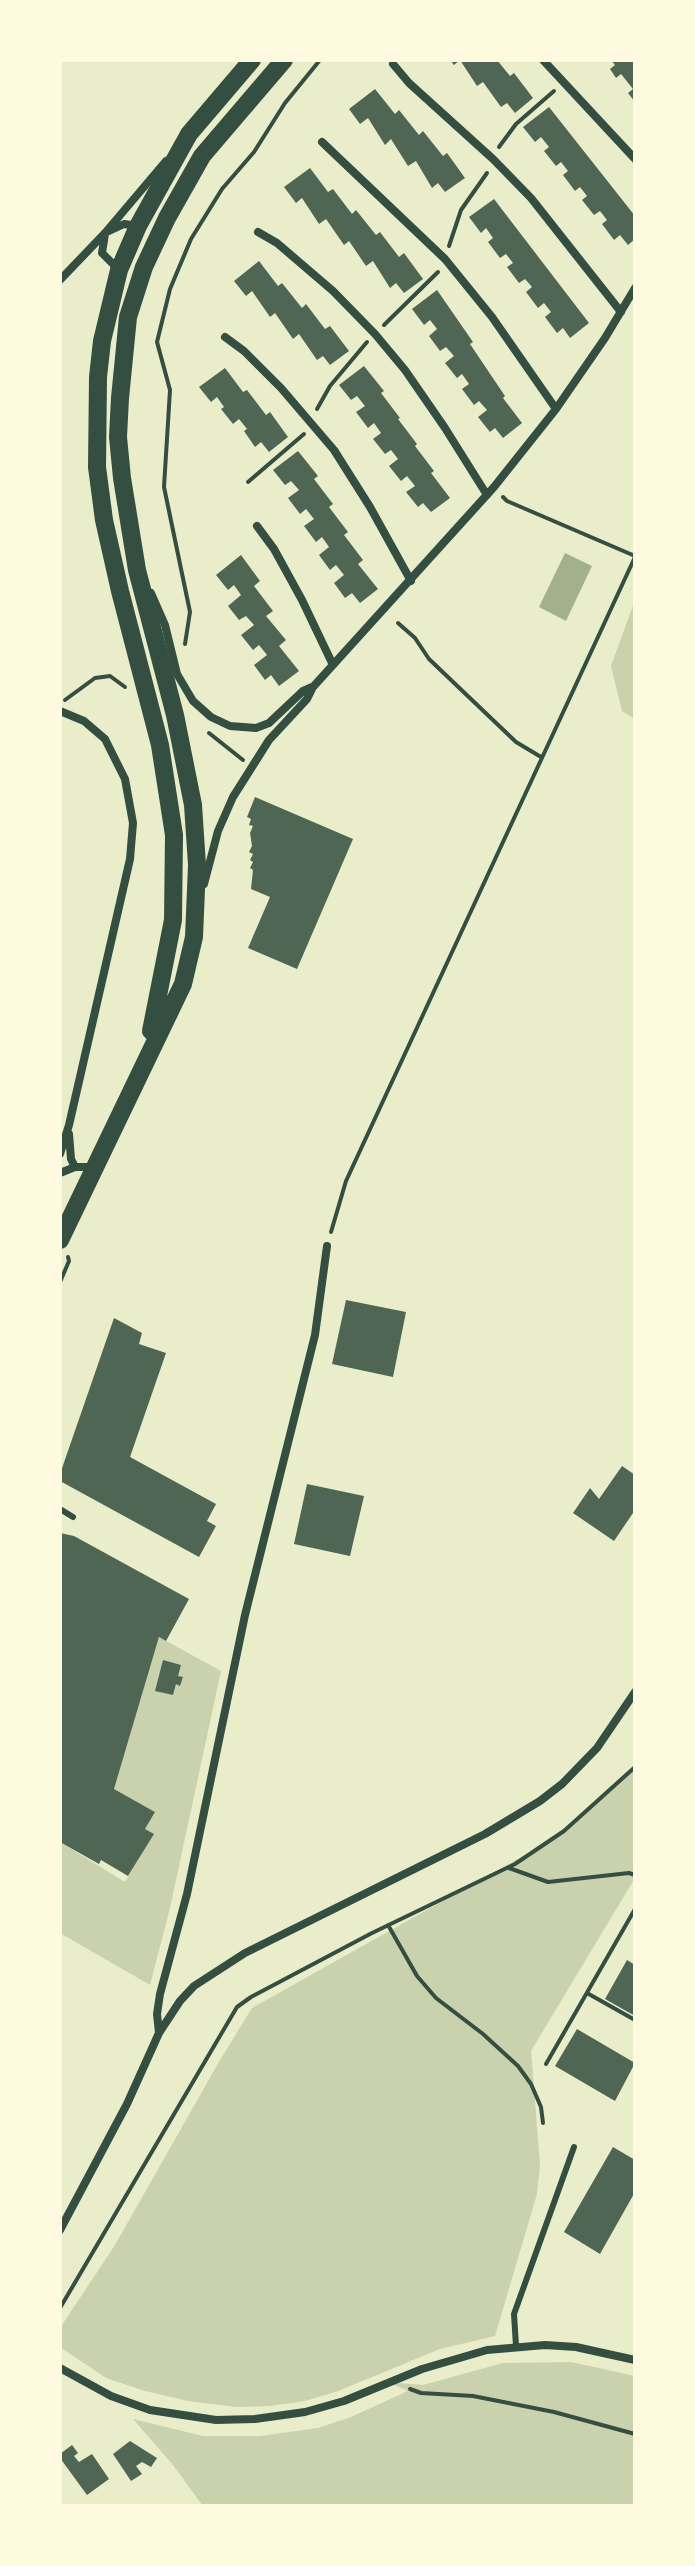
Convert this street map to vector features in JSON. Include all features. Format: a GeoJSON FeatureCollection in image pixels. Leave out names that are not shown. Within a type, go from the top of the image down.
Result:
{"type":"FeatureCollection","features":[{"type":"Feature","properties":{"kind":"main road"},"geometry":{"type":"LineString","coordinates":[[145,1058],[171,943],[175,891],[174,835],[160,745],[104,520],[97,467],[98,377],[102,341],[140,234],[189,134],[252,60]]}},
{"type":"Feature","properties":{"kind":"main road"},"geometry":{"type":"LineString","coordinates":[[140,234],[171,187],[202,156],[284,60]]}},
{"type":"Feature","properties":{"kind":"main road"},"geometry":{"type":"LineString","coordinates":[[61,1235],[186,976],[192,954],[196,909],[196,833],[189,778],[137,570],[118,437],[128,317],[167,218],[202,156]]}},
{"type":"Feature","properties":{"kind":"main road"},"geometry":{"type":"LineString","coordinates":[[127,266],[124,299],[128,317]]}},
{"type":"Feature","properties":{"kind":"street"},"geometry":{"type":"LineString","coordinates":[[543,60],[635,159]]}},
{"type":"Feature","properties":{"kind":"street"},"geometry":{"type":"LineString","coordinates":[[393,64],[409,83],[531,198],[621,312]]}},
{"type":"Feature","properties":{"kind":"street"},"geometry":{"type":"LineString","coordinates":[[60,280],[105,233],[189,134]]}},
{"type":"Feature","properties":{"kind":"street"},"geometry":{"type":"LineString","coordinates":[[322,142],[445,259],[492,317],[556,409]]}},
{"type":"Feature","properties":{"kind":"street"},"geometry":{"type":"LineString","coordinates":[[105,233],[124,224],[140,234]]}},
{"type":"Feature","properties":{"kind":"street"},"geometry":{"type":"LineString","coordinates":[[258,232],[277,243],[333,291],[375,334],[405,370],[487,495]]}},
{"type":"Feature","properties":{"kind":"street"},"geometry":{"type":"LineString","coordinates":[[102,253],[105,233]]}},
{"type":"Feature","properties":{"kind":"street"},"geometry":{"type":"LineString","coordinates":[[75,264],[102,253],[127,266]]}},
{"type":"Feature","properties":{"kind":"street"},"geometry":{"type":"LineString","coordinates":[[196,909],[218,831],[233,797],[269,740],[487,495],[556,409],[635,288]]}},
{"type":"Feature","properties":{"kind":"street"},"geometry":{"type":"LineString","coordinates":[[225,337],[244,351],[311,420],[334,450],[411,581]]}},
{"type":"Feature","properties":{"kind":"street"},"geometry":{"type":"LineString","coordinates":[[257,526],[274,549],[302,600],[333,665]]}},
{"type":"Feature","properties":{"kind":"street"},"geometry":{"type":"LineString","coordinates":[[137,570],[165,625],[177,674],[193,701],[211,717],[230,726],[256,728],[269,723],[303,691],[313,687]]}},
{"type":"Feature","properties":{"kind":"street"},"geometry":{"type":"LineString","coordinates":[[60,708],[84,721],[105,739],[125,779],[133,823],[130,859],[60,1154]]}},
{"type":"Feature","properties":{"kind":"street"},"geometry":{"type":"LineString","coordinates":[[69,1125],[71,1159],[75,1167]]}},
{"type":"Feature","properties":{"kind":"street"},"geometry":{"type":"LineString","coordinates":[[60,1173],[75,1167],[95,1167]]}},
{"type":"Feature","properties":{"kind":"street"},"geometry":{"type":"LineString","coordinates":[[159,2033],[157,2014],[160,1994],[187,1894],[245,1615],[315,1335],[327,1246]]}},
{"type":"Feature","properties":{"kind":"street"},"geometry":{"type":"LineString","coordinates":[[60,2230],[127,2104],[159,2033],[194,1986],[216,1969],[485,1834],[540,1801],[597,1748],[635,1692]]}},
{"type":"Feature","properties":{"kind":"street"},"geometry":{"type":"LineString","coordinates":[[60,2368],[111,2396],[150,2410],[216,2420],[255,2419],[305,2412],[344,2401],[422,2369],[487,2350],[516,2346],[576,2347],[635,2360]]}},
{"type":"Feature","properties":{"kind":"lane"},"geometry":{"type":"LineString","coordinates":[[60,1509],[73,1517]]}},
{"type":"Feature","properties":{"kind":"lane"},"geometry":{"type":"LineString","coordinates":[[516,2346],[514,2314],[574,2147]]}},
{"type":"Feature","properties":{"kind":"path"},"geometry":{"type":"LineString","coordinates":[[183,658],[190,612],[164,487],[170,390],[157,342],[170,289],[191,239],[222,189],[254,152],[285,103],[320,60]]}},
{"type":"Feature","properties":{"kind":"path"},"geometry":{"type":"LineString","coordinates":[[248,482],[305,433],[330,386],[375,334],[438,271],[461,210],[485,176],[500,144],[562,78]]}},
{"type":"Feature","properties":{"kind":"path"},"geometry":{"type":"LineString","coordinates":[[327,1246],[346,1181],[635,556],[507,501]]}},
{"type":"Feature","properties":{"kind":"path"},"geometry":{"type":"LineString","coordinates":[[398,623],[415,638],[429,659],[516,742],[542,757]]}},
{"type":"Feature","properties":{"kind":"path"},"geometry":{"type":"LineString","coordinates":[[60,708],[72,693],[95,678],[110,676],[127,690]]}},
{"type":"Feature","properties":{"kind":"path"},"geometry":{"type":"LineString","coordinates":[[204,729],[252,766]]}},
{"type":"Feature","properties":{"kind":"path"},"geometry":{"type":"LineString","coordinates":[[60,2308],[237,2007],[388,1925],[509,1868],[564,1831],[635,1767]]}},
{"type":"Feature","properties":{"kind":"path"},"geometry":{"type":"LineString","coordinates":[[509,1868],[548,1882],[629,1873],[635,1875]]}},
{"type":"Feature","properties":{"kind":"path"},"geometry":{"type":"LineString","coordinates":[[546,2064],[635,1909]]}},
{"type":"Feature","properties":{"kind":"path"},"geometry":{"type":"LineString","coordinates":[[388,1925],[417,1976],[436,1998],[518,2066],[531,2084],[541,2107],[543,2123]]}},
{"type":"Feature","properties":{"kind":"path"},"geometry":{"type":"LineString","coordinates":[[587,1993],[635,2020]]}},
{"type":"Feature","properties":{"kind":"path"},"geometry":{"type":"LineString","coordinates":[[388,2382],[421,2393],[473,2396],[554,2412],[635,2434]]}},
{"type":"Feature","properties":{"kind":"shaded area"},"geometry":{"type":"Polygon","coordinates":[[[565,553],[592,566],[566,621],[539,607],[565,553]]]}},
{"type":"Feature","properties":{"kind":"shaded area"},"geometry":{"type":"Polygon","coordinates":[[[635,600],[635,719],[622,711],[611,666],[635,600]]]}},
{"type":"Feature","properties":{"kind":"shaded area"},"geometry":{"type":"Polygon","coordinates":[[[159,1637],[221,1671],[170,1908],[150,1985],[60,1933],[60,1842],[125,1882],[153,1835],[145,1829],[155,1812],[114,1789],[159,1637]]]}},
{"type":"Feature","properties":{"kind":"shaded area"},"geometry":{"type":"Polygon","coordinates":[[[635,1768],[635,1878],[531,2051],[540,2165],[537,2194],[495,2336],[440,2349],[338,2391],[305,2401],[236,2407],[188,2401],[106,2378],[60,2347],[60,2328],[115,2245],[252,2008],[566,1832],[635,1768]]]}},
{"type":"Feature","properties":{"kind":"shaded area"},"geometry":{"type":"Polygon","coordinates":[[[571,2362],[635,2376],[635,2506],[203,2506],[133,2419],[203,2436],[260,2436],[318,2428],[408,2391],[388,2382],[423,2385],[503,2363],[571,2362]]]}},
{"type":"Feature","properties":{"kind":"building"},"geometry":{"type":"Polygon","coordinates":[[[460,60],[497,60],[510,76],[514,73],[533,98],[515,113],[507,103],[501,107],[483,82],[477,86],[460,60]]]}},
{"type":"Feature","properties":{"kind":"building"},"geometry":{"type":"Polygon","coordinates":[[[611,60],[635,60],[635,102],[628,93],[633,89],[621,74],[616,78],[610,69],[615,65],[611,60]]]}},
{"type":"Feature","properties":{"kind":"building"},"geometry":{"type":"Polygon","coordinates":[[[375,89],[395,114],[399,110],[419,135],[423,131],[443,156],[447,153],[465,178],[445,192],[438,183],[432,188],[416,161],[408,166],[391,139],[385,145],[368,118],[360,124],[349,109],[375,89]]]}},
{"type":"Feature","properties":{"kind":"building"},"geometry":{"type":"Polygon","coordinates":[[[549,107],[635,216],[635,239],[628,245],[620,235],[614,240],[602,224],[607,220],[600,211],[594,215],[582,200],[587,196],[580,187],[575,191],[563,175],[568,171],[561,162],[556,166],[544,151],[549,147],[541,137],[535,142],[523,127],[549,107]]]}},
{"type":"Feature","properties":{"kind":"building"},"geometry":{"type":"Polygon","coordinates":[[[310,168],[328,192],[333,189],[352,214],[356,210],[376,235],[380,232],[399,257],[404,253],[423,279],[404,293],[396,283],[390,288],[373,261],[366,266],[349,241],[344,245],[326,219],[319,224],[302,198],[296,203],[284,187],[310,168]]]}},
{"type":"Feature","properties":{"kind":"building"},"geometry":{"type":"Polygon","coordinates":[[[494,199],[589,323],[570,338],[563,328],[557,333],[545,317],[551,312],[544,303],[538,308],[526,292],[532,287],[525,279],[519,283],[507,267],[513,263],[506,254],[500,258],[488,242],[493,238],[486,228],[481,233],[469,217],[494,199]]]}},
{"type":"Feature","properties":{"kind":"building"},"geometry":{"type":"Polygon","coordinates":[[[259,261],[278,286],[282,283],[302,308],[306,304],[325,329],[330,326],[349,351],[330,365],[323,356],[317,360],[299,334],[293,339],[275,313],[270,317],[252,291],[246,296],[234,281],[259,261]]]}},
{"type":"Feature","properties":{"kind":"building"},"geometry":{"type":"Polygon","coordinates":[[[437,290],[473,342],[470,344],[505,396],[503,398],[522,423],[503,438],[495,428],[490,432],[478,417],[487,410],[479,401],[474,405],[462,389],[469,384],[462,374],[457,378],[445,363],[454,356],[446,347],[440,351],[429,336],[437,329],[430,320],[424,325],[412,309],[437,290]]]}},
{"type":"Feature","properties":{"kind":"building"},"geometry":{"type":"Polygon","coordinates":[[[364,366],[384,391],[381,393],[450,498],[431,512],[423,503],[418,507],[406,492],[415,486],[407,476],[401,481],[389,466],[398,459],[391,450],[385,454],[373,439],[381,433],[374,423],[368,428],[356,412],[365,406],[357,396],[351,400],[339,385],[364,366]]]}},
{"type":"Feature","properties":{"kind":"building"},"geometry":{"type":"Polygon","coordinates":[[[225,368],[266,415],[270,412],[288,437],[269,452],[261,442],[255,447],[239,419],[233,424],[221,409],[224,407],[217,397],[211,402],[199,387],[225,368]]]}},
{"type":"Feature","properties":{"kind":"building"},"geometry":{"type":"Polygon","coordinates":[[[298,451],[318,476],[314,479],[333,504],[329,507],[348,532],[344,535],[363,560],[358,564],[378,589],[360,603],[352,593],[345,598],[334,583],[344,575],[336,565],[330,570],[319,555],[329,547],[322,537],[316,542],[304,526],[314,519],[306,509],[300,514],[288,498],[299,490],[291,481],[285,485],[273,470],[298,451]]]}},
{"type":"Feature","properties":{"kind":"building"},"geometry":{"type":"Polygon","coordinates":[[[241,555],[260,581],[254,586],[273,611],[266,616],[286,640],[279,646],[299,671],[279,686],[271,675],[265,680],[254,665],[267,655],[259,645],[253,650],[241,635],[254,625],[246,616],[239,620],[228,606],[241,595],[234,585],[228,590],[216,575],[241,555]]]}},
{"type":"Feature","properties":{"kind":"building"},"geometry":{"type":"Polygon","coordinates":[[[255,797],[353,839],[297,969],[248,948],[270,897],[251,889],[253,870],[250,868],[253,862],[250,860],[253,854],[249,852],[253,826],[249,825],[251,819],[247,817],[255,797]]]}},
{"type":"Feature","properties":{"kind":"building"},"geometry":{"type":"Polygon","coordinates":[[[346,1300],[406,1312],[393,1377],[332,1364],[346,1300]]]}},
{"type":"Feature","properties":{"kind":"building"},"geometry":{"type":"Polygon","coordinates":[[[114,1318],[142,1333],[139,1344],[166,1353],[130,1457],[216,1504],[207,1521],[216,1526],[199,1557],[60,1481],[114,1318]]]}},
{"type":"Feature","properties":{"kind":"building"},"geometry":{"type":"Polygon","coordinates":[[[622,1466],[635,1475],[635,1510],[614,1541],[573,1513],[590,1488],[599,1499],[622,1466]]]}},
{"type":"Feature","properties":{"kind":"building"},"geometry":{"type":"Polygon","coordinates":[[[307,1484],[364,1496],[350,1556],[294,1544],[307,1484]]]}},
{"type":"Feature","properties":{"kind":"building"},"geometry":{"type":"Polygon","coordinates":[[[60,1533],[74,1536],[189,1599],[166,1641],[159,1637],[114,1789],[155,1812],[145,1829],[154,1834],[128,1876],[60,1842],[60,1533]]]}},
{"type":"Feature","properties":{"kind":"building"},"geometry":{"type":"Polygon","coordinates":[[[163,1660],[181,1665],[178,1676],[183,1677],[180,1686],[176,1684],[173,1695],[155,1691],[163,1660]]]}},
{"type":"Feature","properties":{"kind":"building"},"geometry":{"type":"Polygon","coordinates":[[[627,1960],[635,1965],[635,2016],[605,1999],[627,1960]]]}},
{"type":"Feature","properties":{"kind":"building"},"geometry":{"type":"Polygon","coordinates":[[[577,2029],[635,2063],[615,2101],[555,2066],[577,2029]]]}},
{"type":"Feature","properties":{"kind":"building"},"geometry":{"type":"Polygon","coordinates":[[[613,2147],[635,2160],[635,2192],[600,2254],[564,2232],[613,2147]]]}},
{"type":"Feature","properties":{"kind":"building"},"geometry":{"type":"Polygon","coordinates":[[[130,2441],[157,2458],[151,2467],[142,2462],[136,2466],[142,2474],[131,2481],[113,2454],[130,2441]]]}},
{"type":"Feature","properties":{"kind":"building"},"geometry":{"type":"Polygon","coordinates":[[[72,2445],[78,2453],[74,2456],[79,2462],[92,2454],[109,2479],[87,2495],[60,2458],[60,2454],[72,2445]]]}}]}
